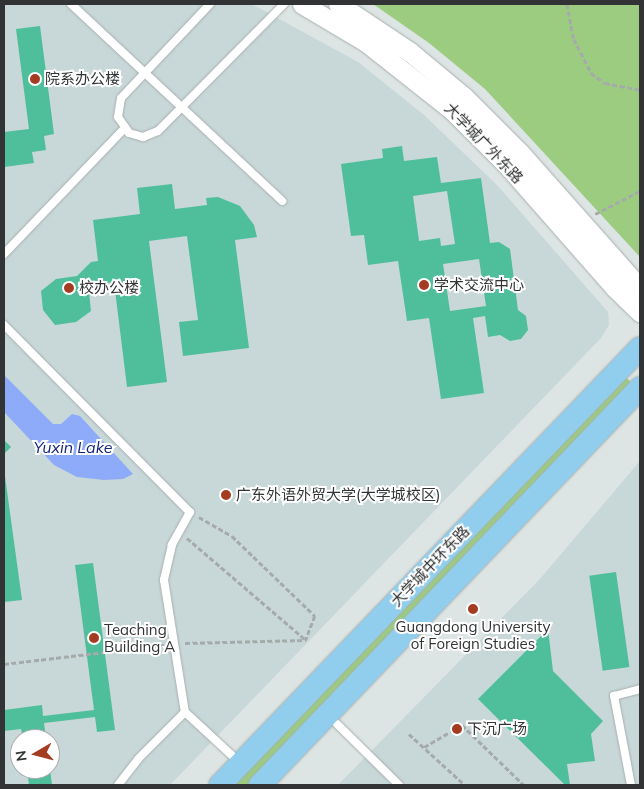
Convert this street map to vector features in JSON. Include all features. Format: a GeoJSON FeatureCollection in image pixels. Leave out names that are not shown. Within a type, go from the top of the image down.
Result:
{"type":"FeatureCollection","features":[{"type":"Feature","properties":{"kind":"main road","name":"大学城中环东路"},"geometry":{"type":"LineString","coordinates":[[220,785],[640,348]]}},
{"type":"Feature","properties":{"kind":"main road","name":"大学城中环东路"},"geometry":{"type":"LineString","coordinates":[[260,785],[640,388]]}},
{"type":"Feature","properties":{"kind":"street","name":"大学城广外东路"},"geometry":{"type":"LineString","coordinates":[[302,4],[366,42],[452,110],[507,165],[614,288],[640,312]]}},
{"type":"Feature","properties":{"kind":"street","name":"大学城广外东路"},"geometry":{"type":"LineString","coordinates":[[338,4],[410,52],[464,97],[520,153],[640,288]]}},
{"type":"Feature","properties":{"kind":"lane"},"geometry":{"type":"LineString","coordinates":[[71,4],[282,201]]}},
{"type":"Feature","properties":{"kind":"lane"},"geometry":{"type":"LineString","coordinates":[[210,4],[145,73],[118,105],[118,117],[124,129],[136,136],[151,135],[182,107],[284,4]]}},
{"type":"Feature","properties":{"kind":"lane"},"geometry":{"type":"LineString","coordinates":[[4,254],[124,129]]}},
{"type":"Feature","properties":{"kind":"lane"},"geometry":{"type":"LineString","coordinates":[[4,325],[190,512],[179,530],[167,558],[164,580],[172,644],[185,712],[240,764]]}},
{"type":"Feature","properties":{"kind":"lane"},"geometry":{"type":"LineString","coordinates":[[631,785],[614,696],[640,689]]}},
{"type":"Feature","properties":{"kind":"lane"},"geometry":{"type":"LineString","coordinates":[[118,785],[138,759],[185,712]]}},
{"type":"Feature","properties":{"kind":"lane"},"geometry":{"type":"LineString","coordinates":[[337,724],[399,785]]}},
{"type":"Feature","properties":{"kind":"path"},"geometry":{"type":"LineString","coordinates":[[567,4],[574,39],[591,73],[605,83],[640,90]]}},
{"type":"Feature","properties":{"kind":"path"},"geometry":{"type":"LineString","coordinates":[[595,214],[640,190]]}},
{"type":"Feature","properties":{"kind":"path"},"geometry":{"type":"LineString","coordinates":[[190,512],[232,536],[315,616],[306,640]]}},
{"type":"Feature","properties":{"kind":"path"},"geometry":{"type":"LineString","coordinates":[[179,530],[306,640]]}},
{"type":"Feature","properties":{"kind":"path"},"geometry":{"type":"LineString","coordinates":[[4,664],[172,644],[306,640]]}},
{"type":"Feature","properties":{"kind":"path"},"geometry":{"type":"LineString","coordinates":[[424,747],[462,725],[524,785]]}},
{"type":"Feature","properties":{"kind":"path"},"geometry":{"type":"LineString","coordinates":[[409,734],[465,785]]}},
{"type":"Feature","properties":{"kind":"shaded area","name":"广东外语外贸大学(大学城校区)"},"geometry":{"type":"Polygon","coordinates":[[[4,4],[251,4],[358,62],[424,115],[497,185],[608,312],[609,325],[601,338],[170,785],[4,785],[4,4]]]}},
{"type":"Feature","properties":{"kind":"shaded area"},"geometry":{"type":"Polygon","coordinates":[[[640,461],[640,785],[338,785],[539,580],[640,461]]]}},
{"type":"Feature","properties":{"kind":"green space"},"geometry":{"type":"Polygon","coordinates":[[[373,4],[640,4],[640,257],[485,89],[429,43],[373,4]]]}},
{"type":"Feature","properties":{"kind":"green space"},"geometry":{"type":"Polygon","coordinates":[[[624,376],[631,382],[248,785],[233,785],[624,376]]]}},
{"type":"Feature","properties":{"kind":"water","name":"Yuxin Lake"},"geometry":{"type":"Polygon","coordinates":[[[4,375],[53,424],[61,424],[72,414],[80,416],[133,474],[123,479],[104,480],[77,477],[54,465],[4,412],[4,375]]]}},
{"type":"Feature","properties":{"kind":"building","name":"院系办公楼"},"geometry":{"type":"Polygon","coordinates":[[[40,26],[54,134],[44,136],[46,150],[32,152],[34,163],[4,167],[4,132],[29,129],[16,29],[40,26]]]}},
{"type":"Feature","properties":{"kind":"building","name":"学术交流中心"},"geometry":{"type":"Polygon","coordinates":[[[402,146],[404,161],[437,157],[441,183],[481,178],[490,243],[499,242],[510,249],[518,310],[526,316],[528,330],[521,339],[510,341],[500,335],[488,337],[485,316],[473,318],[484,393],[441,399],[429,318],[407,321],[398,261],[368,265],[364,235],[351,236],[341,164],[383,158],[382,149],[402,146]],[[447,191],[413,196],[419,241],[440,238],[441,246],[455,244],[447,191]],[[479,259],[443,264],[450,311],[486,306],[479,259]]]}},
{"type":"Feature","properties":{"kind":"building","name":"校办公楼"},"geometry":{"type":"Polygon","coordinates":[[[172,184],[175,209],[207,205],[206,198],[218,197],[240,206],[254,225],[257,237],[235,240],[249,348],[183,356],[179,322],[198,320],[187,236],[149,241],[167,382],[127,387],[114,282],[97,285],[89,292],[91,311],[76,322],[55,325],[43,310],[41,291],[56,279],[77,276],[91,262],[98,261],[93,220],[140,214],[137,188],[172,184]]]}},
{"type":"Feature","properties":{"kind":"building"},"geometry":{"type":"Polygon","coordinates":[[[4,440],[11,447],[4,454],[4,440]]]}},
{"type":"Feature","properties":{"kind":"building"},"geometry":{"type":"Polygon","coordinates":[[[4,469],[22,600],[4,602],[4,469]]]}},
{"type":"Feature","properties":{"kind":"building","name":"Teaching Building A"},"geometry":{"type":"Polygon","coordinates":[[[93,563],[115,730],[97,732],[95,717],[44,723],[45,729],[10,729],[4,731],[4,710],[42,705],[43,716],[94,710],[75,565],[93,563]]]}},
{"type":"Feature","properties":{"kind":"building"},"geometry":{"type":"Polygon","coordinates":[[[616,572],[629,667],[603,671],[589,576],[616,572]]]}},
{"type":"Feature","properties":{"kind":"building"},"geometry":{"type":"Polygon","coordinates":[[[548,629],[553,671],[603,721],[591,734],[595,761],[567,764],[570,785],[565,785],[478,699],[548,629]]]}},
{"type":"Feature","properties":{"kind":"building"},"geometry":{"type":"Polygon","coordinates":[[[28,779],[51,779],[52,785],[29,785],[28,779]]]}},
{"type":"Feature","properties":{"kind":"place","name":"院系办公楼"},"geometry":{"type":"Point","coordinates":[35,79]}},
{"type":"Feature","properties":{"kind":"place","name":"学术交流中心"},"geometry":{"type":"Point","coordinates":[424,285]}},
{"type":"Feature","properties":{"kind":"place","name":"校办公楼"},"geometry":{"type":"Point","coordinates":[69,288]}},
{"type":"Feature","properties":{"kind":"place","name":"广东外语外贸大学(大学城校区)"},"geometry":{"type":"Point","coordinates":[226,495]}},
{"type":"Feature","properties":{"kind":"place","name":"Guangdong University of Foreign Studies"},"geometry":{"type":"Point","coordinates":[473,609]}},
{"type":"Feature","properties":{"kind":"place","name":"Teaching Building A"},"geometry":{"type":"Point","coordinates":[94,638]}},
{"type":"Feature","properties":{"kind":"place","name":"下沉广场"},"geometry":{"type":"Point","coordinates":[457,729]}}]}
